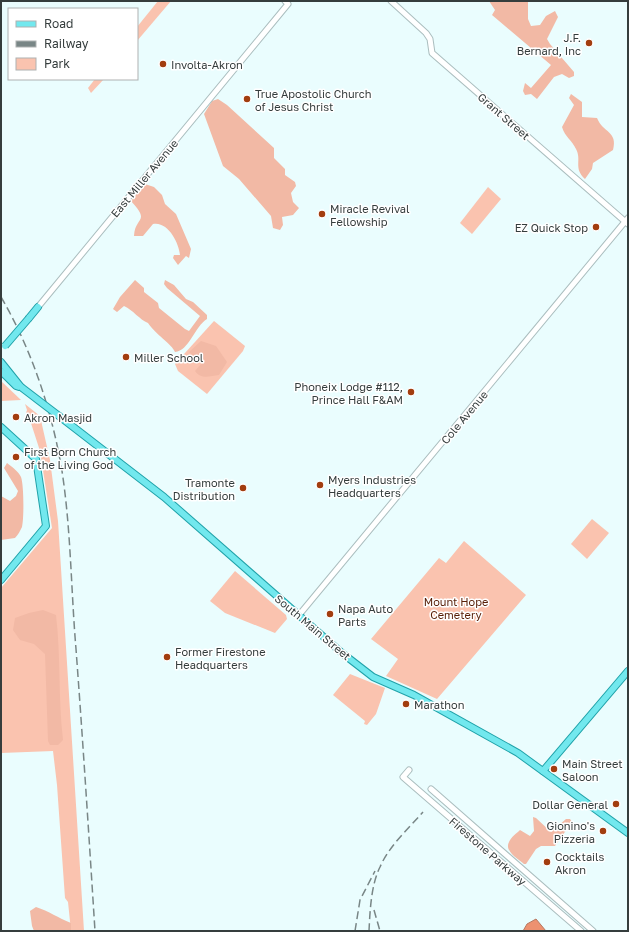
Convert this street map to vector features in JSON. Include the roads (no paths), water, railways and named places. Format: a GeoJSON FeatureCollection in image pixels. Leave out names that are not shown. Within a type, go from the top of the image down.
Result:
{"type":"FeatureCollection","features":[{"type":"Feature","properties":{"kind":"main road","name":"East Miller Avenue"},"geometry":{"type":"LineString","coordinates":[[1,352],[38,307]]}},
{"type":"Feature","properties":{"kind":"main road","name":"South Main Street"},"geometry":{"type":"LineString","coordinates":[[1,362],[21,387],[164,497],[299,615],[373,677],[414,695],[518,753],[628,833]]}},
{"type":"Feature","properties":{"kind":"main road","name":"South Main Street"},"geometry":{"type":"LineString","coordinates":[[1,371],[16,386],[21,387]]}},
{"type":"Feature","properties":{"kind":"main road"},"geometry":{"type":"LineString","coordinates":[[1,427],[36,459],[46,526],[1,580]]}},
{"type":"Feature","properties":{"kind":"main road"},"geometry":{"type":"LineString","coordinates":[[543,771],[628,671]]}},
{"type":"Feature","properties":{"kind":"street","name":"Grant Street"},"geometry":{"type":"LineString","coordinates":[[393,2],[426,33],[430,39],[432,53],[627,221]]}},
{"type":"Feature","properties":{"kind":"street","name":"East Miller Avenue"},"geometry":{"type":"LineString","coordinates":[[38,307],[286,3]]}},
{"type":"Feature","properties":{"kind":"street","name":"Cole Avenue"},"geometry":{"type":"LineString","coordinates":[[299,615],[627,221]]}},
{"type":"Feature","properties":{"kind":"street","name":"Firestone Parkway"},"geometry":{"type":"LineString","coordinates":[[409,770],[403,777],[581,931]]}},
{"type":"Feature","properties":{"kind":"street","name":"Firestone Parkway"},"geometry":{"type":"LineString","coordinates":[[431,788],[593,931]]}},
{"type":"Feature","properties":{"kind":"railway"},"geometry":{"type":"LineString","coordinates":[[1,297],[22,338],[39,381],[53,426],[62,471],[69,538],[95,931]]}},
{"type":"Feature","properties":{"kind":"railway"},"geometry":{"type":"LineString","coordinates":[[369,931],[373,890],[380,867],[388,852],[423,812]]}},
{"type":"Feature","properties":{"kind":"railway"},"geometry":{"type":"LineString","coordinates":[[355,931],[360,900],[375,871]]}},
{"type":"Feature","properties":{"kind":"railway"},"geometry":{"type":"LineString","coordinates":[[374,910],[380,931]]}},
{"type":"Feature","properties":{"kind":"place","name":"J.F. Bernard, Inc"},"geometry":{"type":"Point","coordinates":[589,43]}},
{"type":"Feature","properties":{"kind":"place","name":"Involta-Akron"},"geometry":{"type":"Point","coordinates":[163,64]}},
{"type":"Feature","properties":{"kind":"place","name":"True Apostolic Church of Jesus Christ"},"geometry":{"type":"Point","coordinates":[247,99]}},
{"type":"Feature","properties":{"kind":"place","name":"Miracle Revival Fellowship"},"geometry":{"type":"Point","coordinates":[322,214]}},
{"type":"Feature","properties":{"kind":"place","name":"EZ Quick Stop"},"geometry":{"type":"Point","coordinates":[596,227]}},
{"type":"Feature","properties":{"kind":"place","name":"Miller School"},"geometry":{"type":"Point","coordinates":[126,357]}},
{"type":"Feature","properties":{"kind":"place","name":"Phoneix Lodge #112, Prince Hall F&AM"},"geometry":{"type":"Point","coordinates":[411,392]}},
{"type":"Feature","properties":{"kind":"place","name":"Akron Masjid"},"geometry":{"type":"Point","coordinates":[16,417]}},
{"type":"Feature","properties":{"kind":"place","name":"First Born Church of the Living God"},"geometry":{"type":"Point","coordinates":[16,457]}},
{"type":"Feature","properties":{"kind":"place","name":"Myers Industries Headquarters"},"geometry":{"type":"Point","coordinates":[320,485]}},
{"type":"Feature","properties":{"kind":"place","name":"Tramonte Distribution"},"geometry":{"type":"Point","coordinates":[243,488]}},
{"type":"Feature","properties":{"kind":"place","name":"Napa Auto Parts"},"geometry":{"type":"Point","coordinates":[330,614]}},
{"type":"Feature","properties":{"kind":"place","name":"Former Firestone Headquarters"},"geometry":{"type":"Point","coordinates":[167,657]}},
{"type":"Feature","properties":{"kind":"place","name":"Marathon"},"geometry":{"type":"Point","coordinates":[406,704]}},
{"type":"Feature","properties":{"kind":"place","name":"Main Street Saloon"},"geometry":{"type":"Point","coordinates":[554,769]}},
{"type":"Feature","properties":{"kind":"place","name":"Dollar General"},"geometry":{"type":"Point","coordinates":[616,804]}},
{"type":"Feature","properties":{"kind":"place","name":"Gionino's Pizzeria"},"geometry":{"type":"Point","coordinates":[603,831]}},
{"type":"Feature","properties":{"kind":"place","name":"Cocktails Akron"},"geometry":{"type":"Point","coordinates":[547,862]}},
{"type":"Feature","properties":{"kind":"park label","name":"Mount Hope Cemetery"},"geometry":{"type":"Point","coordinates":[456,607]}}]}
